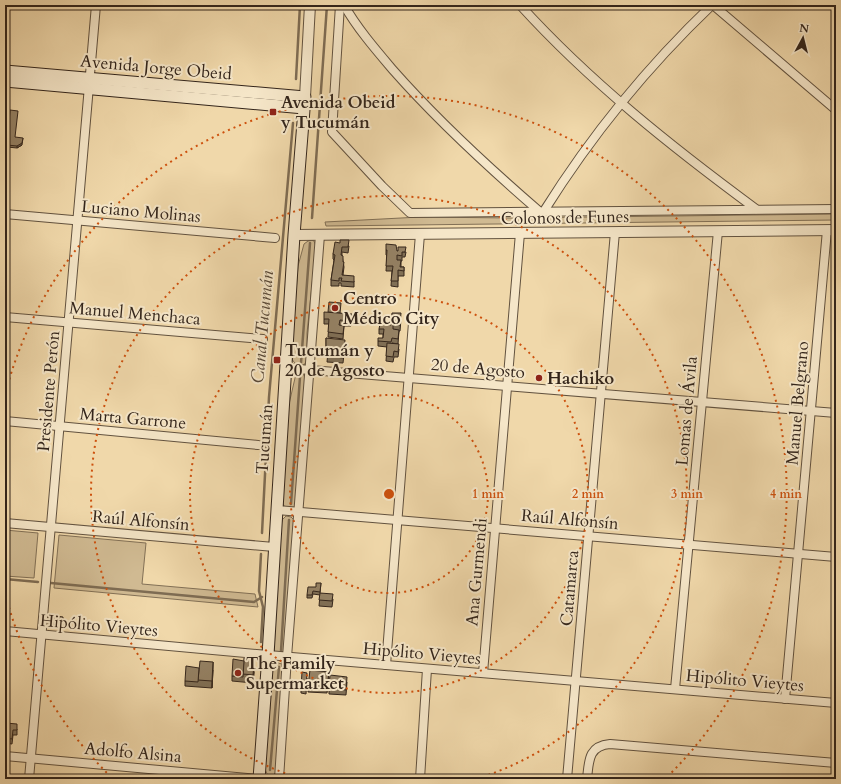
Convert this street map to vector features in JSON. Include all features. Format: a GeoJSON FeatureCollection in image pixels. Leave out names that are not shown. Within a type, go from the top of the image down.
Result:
{"type":"FeatureCollection","features":[{"type":"Feature","properties":{"kind":"main road","name":"Avenida Jorge Obeid"},"geometry":{"type":"LineString","coordinates":[[5,71],[90,83],[304,102]]}},
{"type":"Feature","properties":{"kind":"main road","name":"Avenida Jorge Obeid"},"geometry":{"type":"LineString","coordinates":[[5,81],[90,83]]}},
{"type":"Feature","properties":{"kind":"main road","name":"Tucumán"},"geometry":{"type":"LineString","coordinates":[[259,779],[304,102]]}},
{"type":"Feature","properties":{"kind":"street","name":"Presidente Perón"},"geometry":{"type":"LineString","coordinates":[[29,779],[96,5]]}},
{"type":"Feature","properties":{"kind":"street","name":"Tucumán"},"geometry":{"type":"LineString","coordinates":[[304,102],[310,5]]}},
{"type":"Feature","properties":{"kind":"street"},"geometry":{"type":"LineString","coordinates":[[340,5],[332,132],[382,186],[410,213],[836,209]]}},
{"type":"Feature","properties":{"kind":"street"},"geometry":{"type":"LineString","coordinates":[[344,5],[382,57],[414,94],[489,168],[542,211]]}},
{"type":"Feature","properties":{"kind":"street"},"geometry":{"type":"LineString","coordinates":[[520,5],[542,30],[622,104],[669,144],[756,209]]}},
{"type":"Feature","properties":{"kind":"street"},"geometry":{"type":"LineString","coordinates":[[542,211],[578,159],[622,104],[690,26],[712,5],[836,110]]}},
{"type":"Feature","properties":{"kind":"street","name":"Luciano Molinas"},"geometry":{"type":"LineString","coordinates":[[5,214],[274,238]]}},
{"type":"Feature","properties":{"kind":"street","name":"Colonos de Funes"},"geometry":{"type":"LineString","coordinates":[[294,235],[832,230]]}},
{"type":"Feature","properties":{"kind":"street","name":"Manuel Belgrano"},"geometry":{"type":"LineString","coordinates":[[785,699],[811,411],[832,230]]}},
{"type":"Feature","properties":{"kind":"street","name":"Lomas de Ávila"},"geometry":{"type":"LineString","coordinates":[[675,689],[718,231]]}},
{"type":"Feature","properties":{"kind":"street","name":"Catamarca"},"geometry":{"type":"LineString","coordinates":[[568,779],[615,232]]}},
{"type":"Feature","properties":{"kind":"street","name":"Ana Gurmendi"},"geometry":{"type":"LineString","coordinates":[[483,673],[520,233]]}},
{"type":"Feature","properties":{"kind":"street"},"geometry":{"type":"LineString","coordinates":[[386,665],[420,234]]}},
{"type":"Feature","properties":{"kind":"street"},"geometry":{"type":"LineString","coordinates":[[279,779],[320,235]]}},
{"type":"Feature","properties":{"kind":"street","name":"Manuel Menchaca"},"geometry":{"type":"LineString","coordinates":[[5,317],[263,339]]}},
{"type":"Feature","properties":{"kind":"street","name":"20 de Agosto"},"geometry":{"type":"LineString","coordinates":[[286,368],[836,413]]}},
{"type":"Feature","properties":{"kind":"street","name":"Marta Garrone"},"geometry":{"type":"LineString","coordinates":[[5,421],[258,445]]}},
{"type":"Feature","properties":{"kind":"street","name":"Raúl Alfonsín"},"geometry":{"type":"LineString","coordinates":[[277,510],[836,557]]}},
{"type":"Feature","properties":{"kind":"street","name":"Raúl Alfonsín"},"geometry":{"type":"LineString","coordinates":[[5,523],[274,547]]}},
{"type":"Feature","properties":{"kind":"street","name":"Hipólito Vieytes"},"geometry":{"type":"LineString","coordinates":[[5,632],[836,703]]}},
{"type":"Feature","properties":{"kind":"street"},"geometry":{"type":"LineString","coordinates":[[420,779],[428,669]]}},
{"type":"Feature","properties":{"kind":"street"},"geometry":{"type":"LineString","coordinates":[[587,779],[591,754],[596,748],[602,745],[610,744],[836,763]]}},
{"type":"Feature","properties":{"kind":"street","name":"Adolfo Alsina"},"geometry":{"type":"LineString","coordinates":[[5,756],[259,779]]}},
{"type":"Feature","properties":{"kind":"shaded area"},"geometry":{"type":"Polygon","coordinates":[[[836,214],[836,220],[326,226],[325,222],[420,217],[511,218],[836,214]]]}},
{"type":"Feature","properties":{"kind":"shaded area"},"geometry":{"type":"Polygon","coordinates":[[[312,240],[314,241],[316,247],[307,333],[307,360],[304,365],[297,366],[291,358],[298,266],[304,244],[312,240]]]}},
{"type":"Feature","properties":{"kind":"shaded area"},"geometry":{"type":"Polygon","coordinates":[[[296,375],[304,375],[305,379],[295,507],[288,509],[284,506],[281,499],[287,413],[296,375]]]}},
{"type":"Feature","properties":{"kind":"shaded area"},"geometry":{"type":"Polygon","coordinates":[[[286,516],[291,517],[295,521],[284,652],[274,652],[280,528],[282,520],[286,516]]]}},
{"type":"Feature","properties":{"kind":"shaded area"},"geometry":{"type":"Polygon","coordinates":[[[5,530],[38,533],[34,578],[5,576],[5,530]]]}},
{"type":"Feature","properties":{"kind":"shaded area"},"geometry":{"type":"Polygon","coordinates":[[[59,535],[146,543],[142,584],[255,594],[258,607],[54,588],[59,535]]]}},
{"type":"Feature","properties":{"kind":"shaded area"},"geometry":{"type":"Polygon","coordinates":[[[278,663],[282,664],[284,668],[276,772],[272,776],[268,776],[265,769],[273,667],[278,663]]]}},
{"type":"Feature","properties":{"kind":"building"},"geometry":{"type":"Polygon","coordinates":[[[10,110],[18,111],[15,137],[23,138],[22,143],[17,146],[7,145],[10,110]]]}},
{"type":"Feature","properties":{"kind":"building"},"geometry":{"type":"Polygon","coordinates":[[[340,240],[349,240],[348,247],[342,247],[341,255],[343,256],[344,262],[342,275],[354,276],[354,282],[341,281],[342,278],[339,278],[339,281],[331,280],[335,255],[333,254],[335,242],[340,243],[340,240]]]}},
{"type":"Feature","properties":{"kind":"building"},"geometry":{"type":"Polygon","coordinates":[[[386,244],[396,245],[397,251],[398,247],[406,247],[405,252],[402,252],[402,256],[397,255],[397,260],[401,260],[400,267],[404,267],[404,271],[398,270],[398,281],[391,281],[393,266],[386,266],[386,244]]]}},
{"type":"Feature","properties":{"kind":"building"},"geometry":{"type":"Polygon","coordinates":[[[329,302],[341,303],[340,313],[328,312],[329,302]]]}},
{"type":"Feature","properties":{"kind":"building"},"geometry":{"type":"Polygon","coordinates":[[[324,312],[352,314],[351,321],[340,320],[339,325],[344,326],[343,334],[328,332],[329,319],[324,319],[324,312]]]}},
{"type":"Feature","properties":{"kind":"building"},"geometry":{"type":"Polygon","coordinates":[[[392,313],[401,313],[400,325],[393,325],[393,329],[399,330],[398,339],[392,338],[391,342],[378,341],[378,338],[383,338],[384,329],[379,329],[380,324],[391,325],[392,313]]]}},
{"type":"Feature","properties":{"kind":"building"},"geometry":{"type":"Polygon","coordinates":[[[326,338],[345,340],[343,358],[327,356],[329,346],[326,346],[326,338]]]}},
{"type":"Feature","properties":{"kind":"building"},"geometry":{"type":"Polygon","coordinates":[[[387,343],[399,344],[398,352],[394,351],[393,357],[386,356],[387,343]]]}},
{"type":"Feature","properties":{"kind":"building"},"geometry":{"type":"Polygon","coordinates":[[[316,583],[321,583],[320,592],[313,591],[312,595],[307,595],[308,587],[316,587],[316,583]]]}},
{"type":"Feature","properties":{"kind":"building"},"geometry":{"type":"Polygon","coordinates":[[[320,593],[333,594],[332,601],[319,600],[320,593]]]}},
{"type":"Feature","properties":{"kind":"building"},"geometry":{"type":"Polygon","coordinates":[[[49,615],[63,617],[63,624],[51,622],[49,620],[49,615]]]}},
{"type":"Feature","properties":{"kind":"building"},"geometry":{"type":"Polygon","coordinates":[[[244,658],[250,659],[254,664],[253,675],[243,674],[244,658]]]}},
{"type":"Feature","properties":{"kind":"building","name":"The Family Supermarket"},"geometry":{"type":"Polygon","coordinates":[[[233,659],[244,661],[243,677],[232,676],[233,659]]]}},
{"type":"Feature","properties":{"kind":"building"},"geometry":{"type":"Polygon","coordinates":[[[200,661],[213,662],[212,681],[198,680],[200,661]]]}},
{"type":"Feature","properties":{"kind":"building"},"geometry":{"type":"Polygon","coordinates":[[[186,666],[199,668],[198,682],[185,681],[186,666]]]}},
{"type":"Feature","properties":{"kind":"building"},"geometry":{"type":"Polygon","coordinates":[[[310,670],[329,672],[327,688],[308,686],[310,670]]]}},
{"type":"Feature","properties":{"kind":"building"},"geometry":{"type":"Polygon","coordinates":[[[302,672],[307,673],[306,688],[301,688],[302,672]]]}},
{"type":"Feature","properties":{"kind":"building"},"geometry":{"type":"Polygon","coordinates":[[[330,675],[347,677],[346,690],[329,688],[330,675]]]}},
{"type":"Feature","properties":{"kind":"building"},"geometry":{"type":"Polygon","coordinates":[[[6,723],[17,724],[17,730],[13,730],[12,739],[5,738],[6,723]]]}},
{"type":"Feature","properties":{"kind":"waterway","name":"Canal Tucumán"},"geometry":{"type":"LineString","coordinates":[[296,79],[300,5]]}},
{"type":"Feature","properties":{"kind":"waterway","name":"Canal Tucumán"},"geometry":{"type":"LineString","coordinates":[[312,218],[327,5]]}},
{"type":"Feature","properties":{"kind":"waterway","name":"Canal Tucumán"},"geometry":{"type":"LineString","coordinates":[[262,533],[269,397],[293,123]]}},
{"type":"Feature","properties":{"kind":"waterway","name":"Canal Tucumán"},"geometry":{"type":"LineString","coordinates":[[301,363],[310,243]]}},
{"type":"Feature","properties":{"kind":"waterway","name":"Canal Tucumán"},"geometry":{"type":"LineString","coordinates":[[291,504],[300,377]]}},
{"type":"Feature","properties":{"kind":"waterway","name":"Canal Tucumán"},"geometry":{"type":"LineString","coordinates":[[281,651],[289,520]]}},
{"type":"Feature","properties":{"kind":"waterway","name":"Canal Tucumán"},"geometry":{"type":"LineString","coordinates":[[261,554],[259,591],[263,607],[261,642]]}},
{"type":"Feature","properties":{"kind":"waterway"},"geometry":{"type":"LineString","coordinates":[[5,579],[38,582]]}},
{"type":"Feature","properties":{"kind":"waterway"},"geometry":{"type":"LineString","coordinates":[[51,583],[254,602],[262,597]]}},
{"type":"Feature","properties":{"kind":"waterway","name":"Canal Tucumán"},"geometry":{"type":"LineString","coordinates":[[270,770],[279,667]]}},
{"type":"Feature","properties":{"kind":"place","name":"Avenida Obeid y Tucumán"},"geometry":{"type":"Point","coordinates":[273,112]}},
{"type":"Feature","properties":{"kind":"place","name":"Centro Médico City"},"geometry":{"type":"Point","coordinates":[335,308]}},
{"type":"Feature","properties":{"kind":"place","name":"Tucumán y 20 de Agosto"},"geometry":{"type":"Point","coordinates":[277,360]}},
{"type":"Feature","properties":{"kind":"place","name":"Hachiko"},"geometry":{"type":"Point","coordinates":[539,378]}},
{"type":"Feature","properties":{"kind":"place","name":"The Family Supermarket"},"geometry":{"type":"Point","coordinates":[238,673]}}]}
